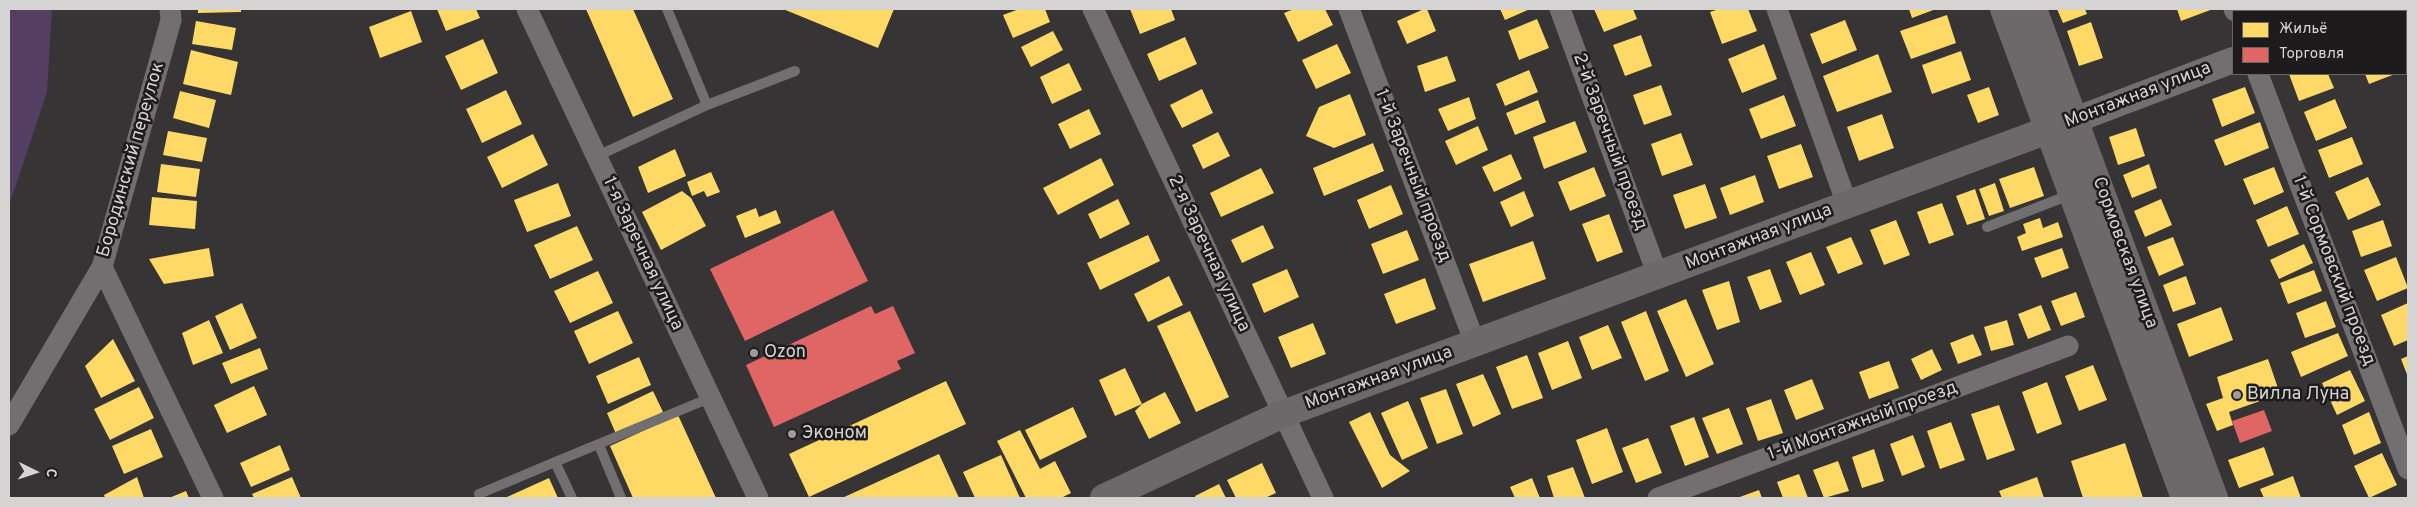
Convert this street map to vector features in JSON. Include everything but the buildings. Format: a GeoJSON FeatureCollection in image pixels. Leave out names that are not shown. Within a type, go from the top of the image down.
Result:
{"type":"FeatureCollection","features":[{"type":"Feature","properties":{"kind":"main road","name":"Сормовская улица"},"geometry":{"type":"LineString","coordinates":[[2004,9],[2185,498]]}},
{"type":"Feature","properties":{"kind":"main road","name":"Сормовская улица"},"geometry":{"type":"LineString","coordinates":[[2033,9],[2214,498]]}},
{"type":"Feature","properties":{"kind":"main road","name":"Монтажная улица"},"geometry":{"type":"LineString","coordinates":[[1104,498],[1283,414],[2075,120]]}},
{"type":"Feature","properties":{"kind":"street","name":"Бородинский переулок"},"geometry":{"type":"LineString","coordinates":[[170,9],[171,20],[102,267],[213,498]]}},
{"type":"Feature","properties":{"kind":"street","name":"1-я Заречная улица"},"geometry":{"type":"LineString","coordinates":[[527,9],[758,498]]}},
{"type":"Feature","properties":{"kind":"street","name":"2-я Заречная улица"},"geometry":{"type":"LineString","coordinates":[[1093,9],[1323,498]]}},
{"type":"Feature","properties":{"kind":"street","name":"1-й Заречный проезд"},"geometry":{"type":"LineString","coordinates":[[1349,9],[1475,343]]}},
{"type":"Feature","properties":{"kind":"street","name":"2-й Заречный проезд"},"geometry":{"type":"LineString","coordinates":[[1560,9],[1658,276]]}},
{"type":"Feature","properties":{"kind":"street"},"geometry":{"type":"LineString","coordinates":[[1777,9],[1847,204]]}},
{"type":"Feature","properties":{"kind":"street","name":"Монтажная улица"},"geometry":{"type":"LineString","coordinates":[[2075,120],[2232,60]]}},
{"type":"Feature","properties":{"kind":"street","name":"1-й Сормовский проезд"},"geometry":{"type":"LineString","coordinates":[[2258,75],[2408,469]]}},
{"type":"Feature","properties":{"kind":"street"},"geometry":{"type":"LineString","coordinates":[[9,425],[102,267]]}},
{"type":"Feature","properties":{"kind":"street","name":"1-й Монтажный проезд"},"geometry":{"type":"LineString","coordinates":[[1658,498],[2068,346]]}},
{"type":"Feature","properties":{"kind":"lane"},"geometry":{"type":"LineString","coordinates":[[667,9],[707,106]]}},
{"type":"Feature","properties":{"kind":"lane"},"geometry":{"type":"LineString","coordinates":[[596,157],[707,106],[795,71]]}},
{"type":"Feature","properties":{"kind":"lane"},"geometry":{"type":"LineString","coordinates":[[1987,227],[2072,194]]}},
{"type":"Feature","properties":{"kind":"lane"},"geometry":{"type":"LineString","coordinates":[[479,494],[710,398]]}},
{"type":"Feature","properties":{"kind":"lane"},"geometry":{"type":"LineString","coordinates":[[599,445],[621,498]]}},
{"type":"Feature","properties":{"kind":"lane"},"geometry":{"type":"LineString","coordinates":[[555,462],[572,498]]}},
{"type":"Feature","properties":{"kind":"shaded area"},"geometry":{"type":"Polygon","coordinates":[[[9,9],[52,9],[47,92],[9,206],[9,9]]]}},
{"type":"Feature","properties":{"kind":"place","name":"Ozon"},"geometry":{"type":"Point","coordinates":[754,353]}},
{"type":"Feature","properties":{"kind":"place","name":"Вилла Луна"},"geometry":{"type":"Point","coordinates":[2237,395]}},
{"type":"Feature","properties":{"kind":"place","name":"Эконом"},"geometry":{"type":"Point","coordinates":[792,434]}}]}
